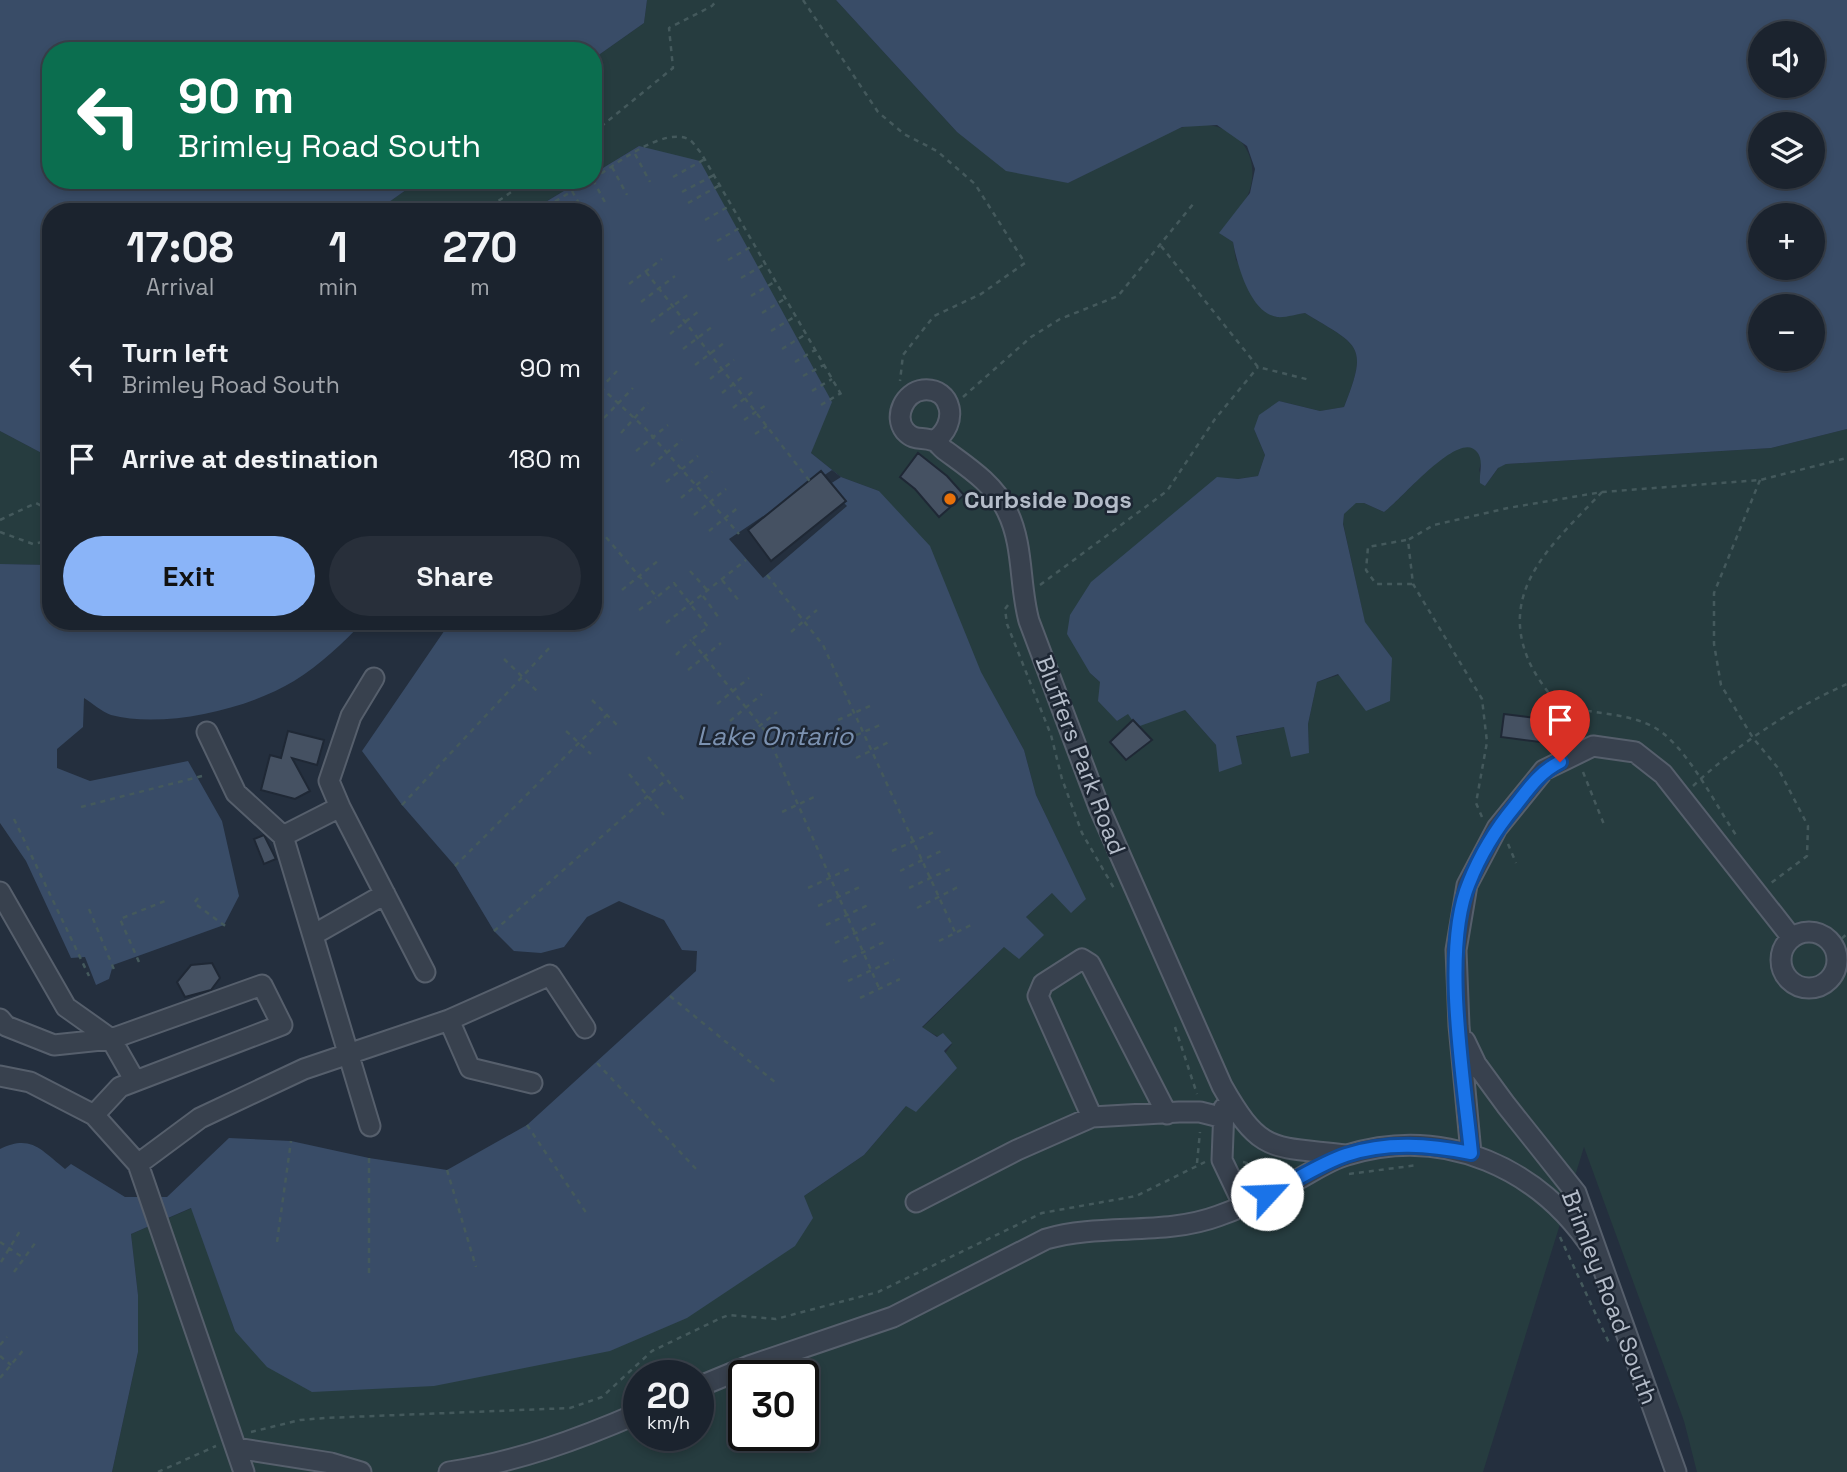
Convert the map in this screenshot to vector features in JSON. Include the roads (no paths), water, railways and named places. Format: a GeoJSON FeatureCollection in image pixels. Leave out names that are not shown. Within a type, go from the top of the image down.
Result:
{"type":"FeatureCollection","features":[{"type":"Feature","properties":{"kind":"street","name":"Bluffers Park Road"},"geometry":{"type":"LineString","coordinates":[[934,441],[945,433],[951,422],[950,408],[940,394],[923,390],[908,397],[900,412],[903,429],[916,440],[934,441],[981,477],[1007,510],[1015,531],[1022,597],[1029,621],[1094,795],[1222,1086],[1247,1127],[1264,1142],[1282,1147],[1346,1155]]}},
{"type":"Feature","properties":{"kind":"street"},"geometry":{"type":"LineString","coordinates":[[374,678],[351,716],[329,781],[425,972]]}},
{"type":"Feature","properties":{"kind":"street"},"geometry":{"type":"LineString","coordinates":[[207,732],[236,793],[284,836],[370,1126]]}},
{"type":"Feature","properties":{"kind":"street","name":"Brimley Road South"},"geometry":{"type":"LineString","coordinates":[[1471,1153],[1459,1026],[1456,950],[1468,885],[1497,828],[1544,770],[1593,746],[1635,752],[1663,774],[1792,937]]}},
{"type":"Feature","properties":{"kind":"street"},"geometry":{"type":"LineString","coordinates":[[284,836],[340,807]]}},
{"type":"Feature","properties":{"kind":"street"},"geometry":{"type":"LineString","coordinates":[[0,892],[66,1007],[111,1039],[135,1081]]}},
{"type":"Feature","properties":{"kind":"street"},"geometry":{"type":"LineString","coordinates":[[313,935],[385,894]]}},
{"type":"Feature","properties":{"kind":"street"},"geometry":{"type":"LineString","coordinates":[[1811,932],[1840,940],[1838,966],[1826,984],[1807,989],[1798,986],[1784,972],[1781,954],[1792,937],[1811,932]]}},
{"type":"Feature","properties":{"kind":"street"},"geometry":{"type":"LineString","coordinates":[[1092,1117],[1038,996],[1043,984],[1082,959],[1090,964],[1167,1114]]}},
{"type":"Feature","properties":{"kind":"street"},"geometry":{"type":"LineString","coordinates":[[138,1164],[200,1118],[304,1069],[449,1020],[550,975],[585,1028]]}},
{"type":"Feature","properties":{"kind":"street"},"geometry":{"type":"LineString","coordinates":[[0,1018],[6,1026],[54,1045],[111,1039],[262,985],[282,1025],[120,1087],[94,1115]]}},
{"type":"Feature","properties":{"kind":"street"},"geometry":{"type":"LineString","coordinates":[[449,1020],[470,1068],[532,1083]]}},
{"type":"Feature","properties":{"kind":"street","name":"Brimley Road South"},"geometry":{"type":"LineString","coordinates":[[1459,1026],[1476,1064],[1576,1194],[1594,1251],[1610,1283],[1676,1472]]}},
{"type":"Feature","properties":{"kind":"street"},"geometry":{"type":"LineString","coordinates":[[0,1076],[30,1083],[94,1115],[138,1164],[244,1472]]}},
{"type":"Feature","properties":{"kind":"street","name":"Bluffers Park Road"},"geometry":{"type":"LineString","coordinates":[[1222,1086],[1224,1169],[1243,1205]]}},
{"type":"Feature","properties":{"kind":"street"},"geometry":{"type":"LineString","coordinates":[[916,1202],[1017,1150],[1092,1117],[1200,1112],[1224,1118]]}},
{"type":"Feature","properties":{"kind":"street","name":"Bluffers Park Road"},"geometry":{"type":"LineString","coordinates":[[714,1380],[893,1317],[1045,1239],[1064,1234],[1193,1222],[1217,1216],[1346,1155],[1384,1147],[1424,1144],[1471,1153],[1496,1163],[1540,1190],[1569,1216],[1594,1251]]}},
{"type":"Feature","properties":{"kind":"street"},"geometry":{"type":"LineString","coordinates":[[449,1472],[521,1458],[579,1440],[623,1420]]}},
{"type":"Feature","properties":{"kind":"street"},"geometry":{"type":"LineString","coordinates":[[234,1442],[361,1472]]}},
{"type":"Feature","properties":{"kind":"water"},"geometry":{"type":"Polygon","coordinates":[[[0,0],[647,0],[644,23],[602,53],[602,42],[42,42],[42,189],[407,189],[388,203],[42,203],[42,453],[0,431],[0,0]]]}},
{"type":"Feature","properties":{"kind":"water"},"geometry":{"type":"Polygon","coordinates":[[[836,0],[1847,0],[1847,429],[1771,448],[1506,464],[1498,468],[1485,486],[1480,483],[1479,455],[1469,447],[1445,457],[1384,512],[1364,503],[1356,503],[1344,514],[1343,524],[1365,622],[1392,658],[1390,701],[1366,711],[1338,674],[1317,682],[1308,724],[1309,753],[1291,757],[1284,727],[1236,736],[1242,764],[1219,772],[1216,745],[1185,710],[1137,727],[1128,714],[1117,721],[1098,701],[1100,682],[1090,673],[1067,634],[1070,615],[1091,582],[1217,477],[1238,479],[1258,476],[1265,455],[1254,429],[1259,415],[1279,401],[1320,411],[1344,407],[1356,370],[1357,358],[1354,349],[1348,341],[1305,313],[1277,317],[1259,307],[1252,297],[1233,242],[1219,233],[1250,193],[1255,169],[1247,146],[1217,125],[1182,127],[1068,183],[1006,171],[957,132],[836,0]]]}},
{"type":"Feature","properties":{"kind":"water","name":"Lake Ontario"},"geometry":{"type":"Polygon","coordinates":[[[639,146],[700,161],[832,402],[811,453],[841,477],[879,491],[930,546],[981,672],[1024,750],[1036,795],[1086,899],[1071,913],[1052,893],[1026,917],[1044,935],[1019,959],[1004,947],[922,1027],[937,1037],[943,1033],[952,1043],[944,1051],[957,1068],[916,1112],[906,1106],[864,1155],[804,1196],[813,1218],[795,1246],[687,1318],[610,1351],[434,1386],[312,1392],[267,1367],[235,1331],[191,1208],[131,1234],[138,1295],[138,1352],[112,1472],[0,1472],[0,1149],[20,1143],[35,1146],[65,1169],[71,1164],[125,1197],[167,1197],[229,1138],[291,1141],[369,1158],[447,1170],[527,1125],[696,971],[697,951],[682,950],[664,920],[619,901],[587,917],[564,947],[541,953],[514,951],[494,931],[455,866],[402,805],[362,751],[445,630],[602,630],[602,203],[544,203],[567,189],[602,189],[602,169],[639,146]]]}},
{"type":"Feature","properties":{"kind":"water"},"geometry":{"type":"Polygon","coordinates":[[[0,564],[42,565],[42,630],[355,630],[331,653],[294,681],[230,708],[180,718],[132,719],[108,714],[84,698],[83,727],[57,749],[57,768],[90,781],[188,761],[222,821],[239,896],[224,925],[113,965],[109,979],[96,985],[85,957],[71,958],[26,861],[0,823],[0,564]]]}},
{"type":"Feature","properties":{"kind":"place","name":"Curbside Dogs"},"geometry":{"type":"Point","coordinates":[950,499]}}]}
